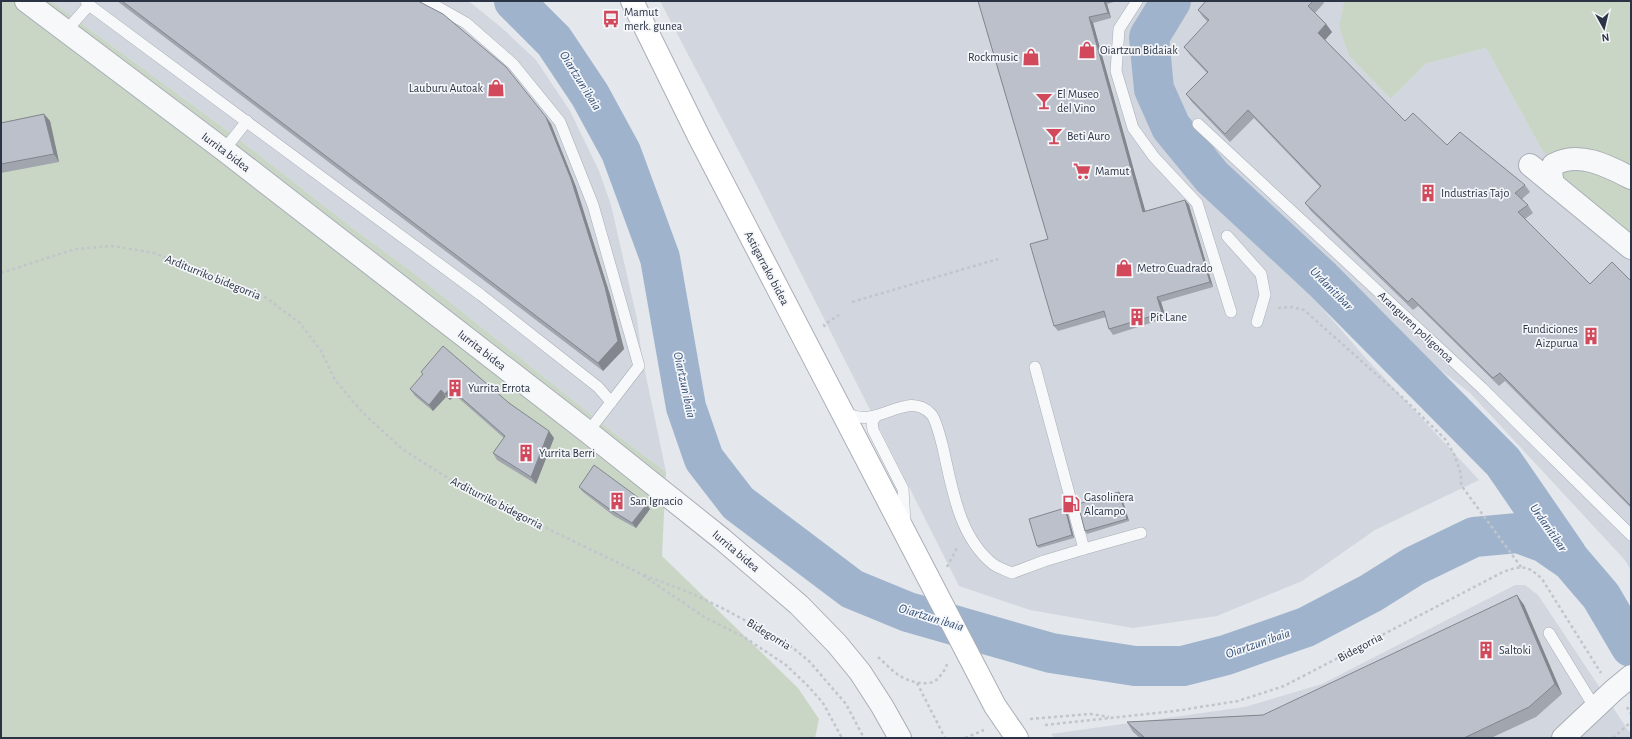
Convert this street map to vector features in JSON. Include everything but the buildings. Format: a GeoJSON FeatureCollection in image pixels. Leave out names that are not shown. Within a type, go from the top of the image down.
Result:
{"type":"FeatureCollection","features":[{"type":"Feature","properties":{"kind":"main road","name":"Astigarrako bidea"},"geometry":{"type":"LineString","coordinates":[[632,1],[699,137],[906,534],[938,577],[983,683],[995,706],[1020,729]]}},
{"type":"Feature","properties":{"kind":"street","name":"Iurrita bidea"},"geometry":{"type":"LineString","coordinates":[[26,1],[224,150],[588,432],[722,539],[799,605],[837,644],[860,672],[900,738]]}},
{"type":"Feature","properties":{"kind":"street"},"geometry":{"type":"LineString","coordinates":[[1552,184],[1551,172],[1553,165],[1561,160],[1576,158],[1595,162],[1631,178]]}},
{"type":"Feature","properties":{"kind":"street"},"geometry":{"type":"LineString","coordinates":[[1530,165],[1631,248]]}},
{"type":"Feature","properties":{"kind":"street"},"geometry":{"type":"LineString","coordinates":[[1563,738],[1595,708],[1618,680]]}},
{"type":"Feature","properties":{"kind":"lane"},"geometry":{"type":"LineString","coordinates":[[427,1],[466,23],[513,64],[560,122],[593,205],[639,366],[588,432]]}},
{"type":"Feature","properties":{"kind":"lane"},"geometry":{"type":"LineString","coordinates":[[1137,1],[1119,29],[1116,71],[1133,128],[1154,157],[1197,203],[1231,312]]}},
{"type":"Feature","properties":{"kind":"lane"},"geometry":{"type":"LineString","coordinates":[[66,31],[88,3],[481,295],[598,387],[611,402]]}},
{"type":"Feature","properties":{"kind":"lane"},"geometry":{"type":"LineString","coordinates":[[224,150],[247,121]]}},
{"type":"Feature","properties":{"kind":"lane","name":"Aranguren poligonoa"},"geometry":{"type":"LineString","coordinates":[[1198,124],[1482,388],[1631,535]]}},
{"type":"Feature","properties":{"kind":"lane"},"geometry":{"type":"LineString","coordinates":[[1227,236],[1261,274],[1265,295],[1257,322]]}},
{"type":"Feature","properties":{"kind":"lane"},"geometry":{"type":"LineString","coordinates":[[1035,367],[1084,549]]}},
{"type":"Feature","properties":{"kind":"lane"},"geometry":{"type":"LineString","coordinates":[[841,409],[858,418],[876,416],[902,406],[921,407],[932,415],[966,530],[980,552],[994,565],[1012,573],[1044,561],[1141,533]]}},
{"type":"Feature","properties":{"kind":"lane"},"geometry":{"type":"LineString","coordinates":[[876,416],[872,422],[873,430],[903,489],[906,534]]}},
{"type":"Feature","properties":{"kind":"lane"},"geometry":{"type":"LineString","coordinates":[[1549,633],[1595,708]]}},
{"type":"Feature","properties":{"kind":"path","name":"Arditurriko bidegorria"},"geometry":{"type":"LineString","coordinates":[[1,273],[75,249],[112,246],[154,253],[265,297],[300,323],[321,351],[340,385],[363,413],[402,449],[464,488],[639,574],[706,618],[744,637],[786,665],[808,686],[823,703],[842,738]]}},
{"type":"Feature","properties":{"kind":"path"},"geometry":{"type":"LineString","coordinates":[[852,302],[998,259]]}},
{"type":"Feature","properties":{"kind":"path"},"geometry":{"type":"LineString","coordinates":[[1262,309],[1292,307],[1304,310],[1343,343],[1445,439],[1454,454],[1461,474],[1461,485],[1521,567],[1533,570],[1542,579],[1618,680]]}},
{"type":"Feature","properties":{"kind":"path"},"geometry":{"type":"LineString","coordinates":[[826,330],[824,325],[839,316]]}},
{"type":"Feature","properties":{"kind":"path"},"geometry":{"type":"LineString","coordinates":[[938,577],[966,530]]}},
{"type":"Feature","properties":{"kind":"path","name":"Bidegorria"},"geometry":{"type":"LineString","coordinates":[[1044,725],[1175,711],[1238,701],[1284,686],[1503,572],[1521,567]]}},
{"type":"Feature","properties":{"kind":"path","name":"Bidegorria"},"geometry":{"type":"LineString","coordinates":[[639,574],[693,594],[726,610],[788,644],[809,661],[838,694],[846,704],[864,738]]}},
{"type":"Feature","properties":{"kind":"path"},"geometry":{"type":"LineString","coordinates":[[917,683],[945,738]]}},
{"type":"Feature","properties":{"kind":"path"},"geometry":{"type":"LineString","coordinates":[[1020,729],[1091,714],[1112,718]]}},
{"type":"Feature","properties":{"kind":"path"},"geometry":{"type":"LineString","coordinates":[[1613,738],[1631,722]]}},
{"type":"Feature","properties":{"kind":"path"},"geometry":{"type":"LineString","coordinates":[[965,738],[984,730]]}},
{"type":"Feature","properties":{"kind":"shaded area"},"geometry":{"type":"Polygon","coordinates":[[[51,1],[467,1],[471,3],[502,28],[536,60],[570,111],[599,171],[611,205],[637,319],[642,357],[666,472],[613,432],[416,275],[351,227],[236,137],[51,1]]]}},
{"type":"Feature","properties":{"kind":"shaded area"},"geometry":{"type":"Polygon","coordinates":[[[660,1],[1154,1],[1138,34],[1133,58],[1135,81],[1142,102],[1150,122],[1166,146],[1202,184],[1290,271],[1362,354],[1479,480],[1375,530],[1302,581],[1217,616],[1133,628],[1030,610],[959,586],[756,184],[660,1]]]}},
{"type":"Feature","properties":{"kind":"shaded area"},"geometry":{"type":"Polygon","coordinates":[[[1190,1],[1344,1],[1339,27],[1349,56],[1391,99],[1425,64],[1486,48],[1542,150],[1631,235],[1631,570],[1624,559],[1470,393],[1406,343],[1239,187],[1201,149],[1175,119],[1159,57],[1164,33],[1190,1]]]}},
{"type":"Feature","properties":{"kind":"shaded area"},"geometry":{"type":"Polygon","coordinates":[[[1515,585],[1525,585],[1538,595],[1631,734],[1631,738],[1055,738],[1051,734],[1245,707],[1322,684],[1515,585]]]}},
{"type":"Feature","properties":{"kind":"green space"},"geometry":{"type":"Polygon","coordinates":[[[1,1],[51,1],[236,137],[351,227],[416,275],[613,432],[666,472],[662,556],[798,688],[819,719],[815,738],[1,738],[1,1]]]}},
{"type":"Feature","properties":{"kind":"green space"},"geometry":{"type":"Polygon","coordinates":[[[1344,1],[1631,1],[1631,235],[1580,197],[1542,150],[1486,48],[1425,64],[1391,99],[1349,56],[1339,27],[1344,1]]]}},
{"type":"Feature","properties":{"kind":"waterway","name":"Oiartzun ibaia"},"geometry":{"type":"LineString","coordinates":[[514,1],[554,41],[590,95],[621,152],[660,258],[686,407],[704,459],[738,503],[852,589],[908,612],[1051,653],[1135,666],[1183,666],[1226,655],[1306,627],[1371,593],[1414,566],[1474,537],[1518,533],[1545,543],[1571,561],[1601,596],[1631,647]]}},
{"type":"Feature","properties":{"kind":"waterway","name":"Urdanitibar"},"geometry":{"type":"LineString","coordinates":[[1171,1],[1149,37],[1154,89],[1171,127],[1212,177],[1322,279],[1503,462],[1567,555]]}},
{"type":"Feature","properties":{"kind":"place","name":"Mamut merk. gunea"},"geometry":{"type":"Point","coordinates":[611,19]}},
{"type":"Feature","properties":{"kind":"place","name":"Oiartzun Bidaiak"},"geometry":{"type":"Point","coordinates":[1087,50]}},
{"type":"Feature","properties":{"kind":"place","name":"Rockmusic"},"geometry":{"type":"Point","coordinates":[1031,57]}},
{"type":"Feature","properties":{"kind":"place","name":"Lauburu Autoak"},"geometry":{"type":"Point","coordinates":[496,88]}},
{"type":"Feature","properties":{"kind":"place","name":"El Museo del Vino"},"geometry":{"type":"Point","coordinates":[1044,101]}},
{"type":"Feature","properties":{"kind":"place","name":"Beti Auro"},"geometry":{"type":"Point","coordinates":[1054,136]}},
{"type":"Feature","properties":{"kind":"place","name":"Mamut"},"geometry":{"type":"Point","coordinates":[1082,171]}},
{"type":"Feature","properties":{"kind":"place","name":"Industrias Tajo"},"geometry":{"type":"Point","coordinates":[1428,193]}},
{"type":"Feature","properties":{"kind":"place","name":"Metro Cuadrado"},"geometry":{"type":"Point","coordinates":[1124,268]}},
{"type":"Feature","properties":{"kind":"place","name":"Pit Lane"},"geometry":{"type":"Point","coordinates":[1137,317]}},
{"type":"Feature","properties":{"kind":"place","name":"Fundiciones Aizpurua"},"geometry":{"type":"Point","coordinates":[1591,336]}},
{"type":"Feature","properties":{"kind":"place","name":"Yurrita Errota"},"geometry":{"type":"Point","coordinates":[455,388]}},
{"type":"Feature","properties":{"kind":"place","name":"Yurrita Berri"},"geometry":{"type":"Point","coordinates":[526,453]}},
{"type":"Feature","properties":{"kind":"place","name":"San Ignacio"},"geometry":{"type":"Point","coordinates":[617,501]}},
{"type":"Feature","properties":{"kind":"place","name":"Gasolinera Alcampo"},"geometry":{"type":"Point","coordinates":[1071,504]}},
{"type":"Feature","properties":{"kind":"place","name":"Saltoki"},"geometry":{"type":"Point","coordinates":[1486,650]}}]}
